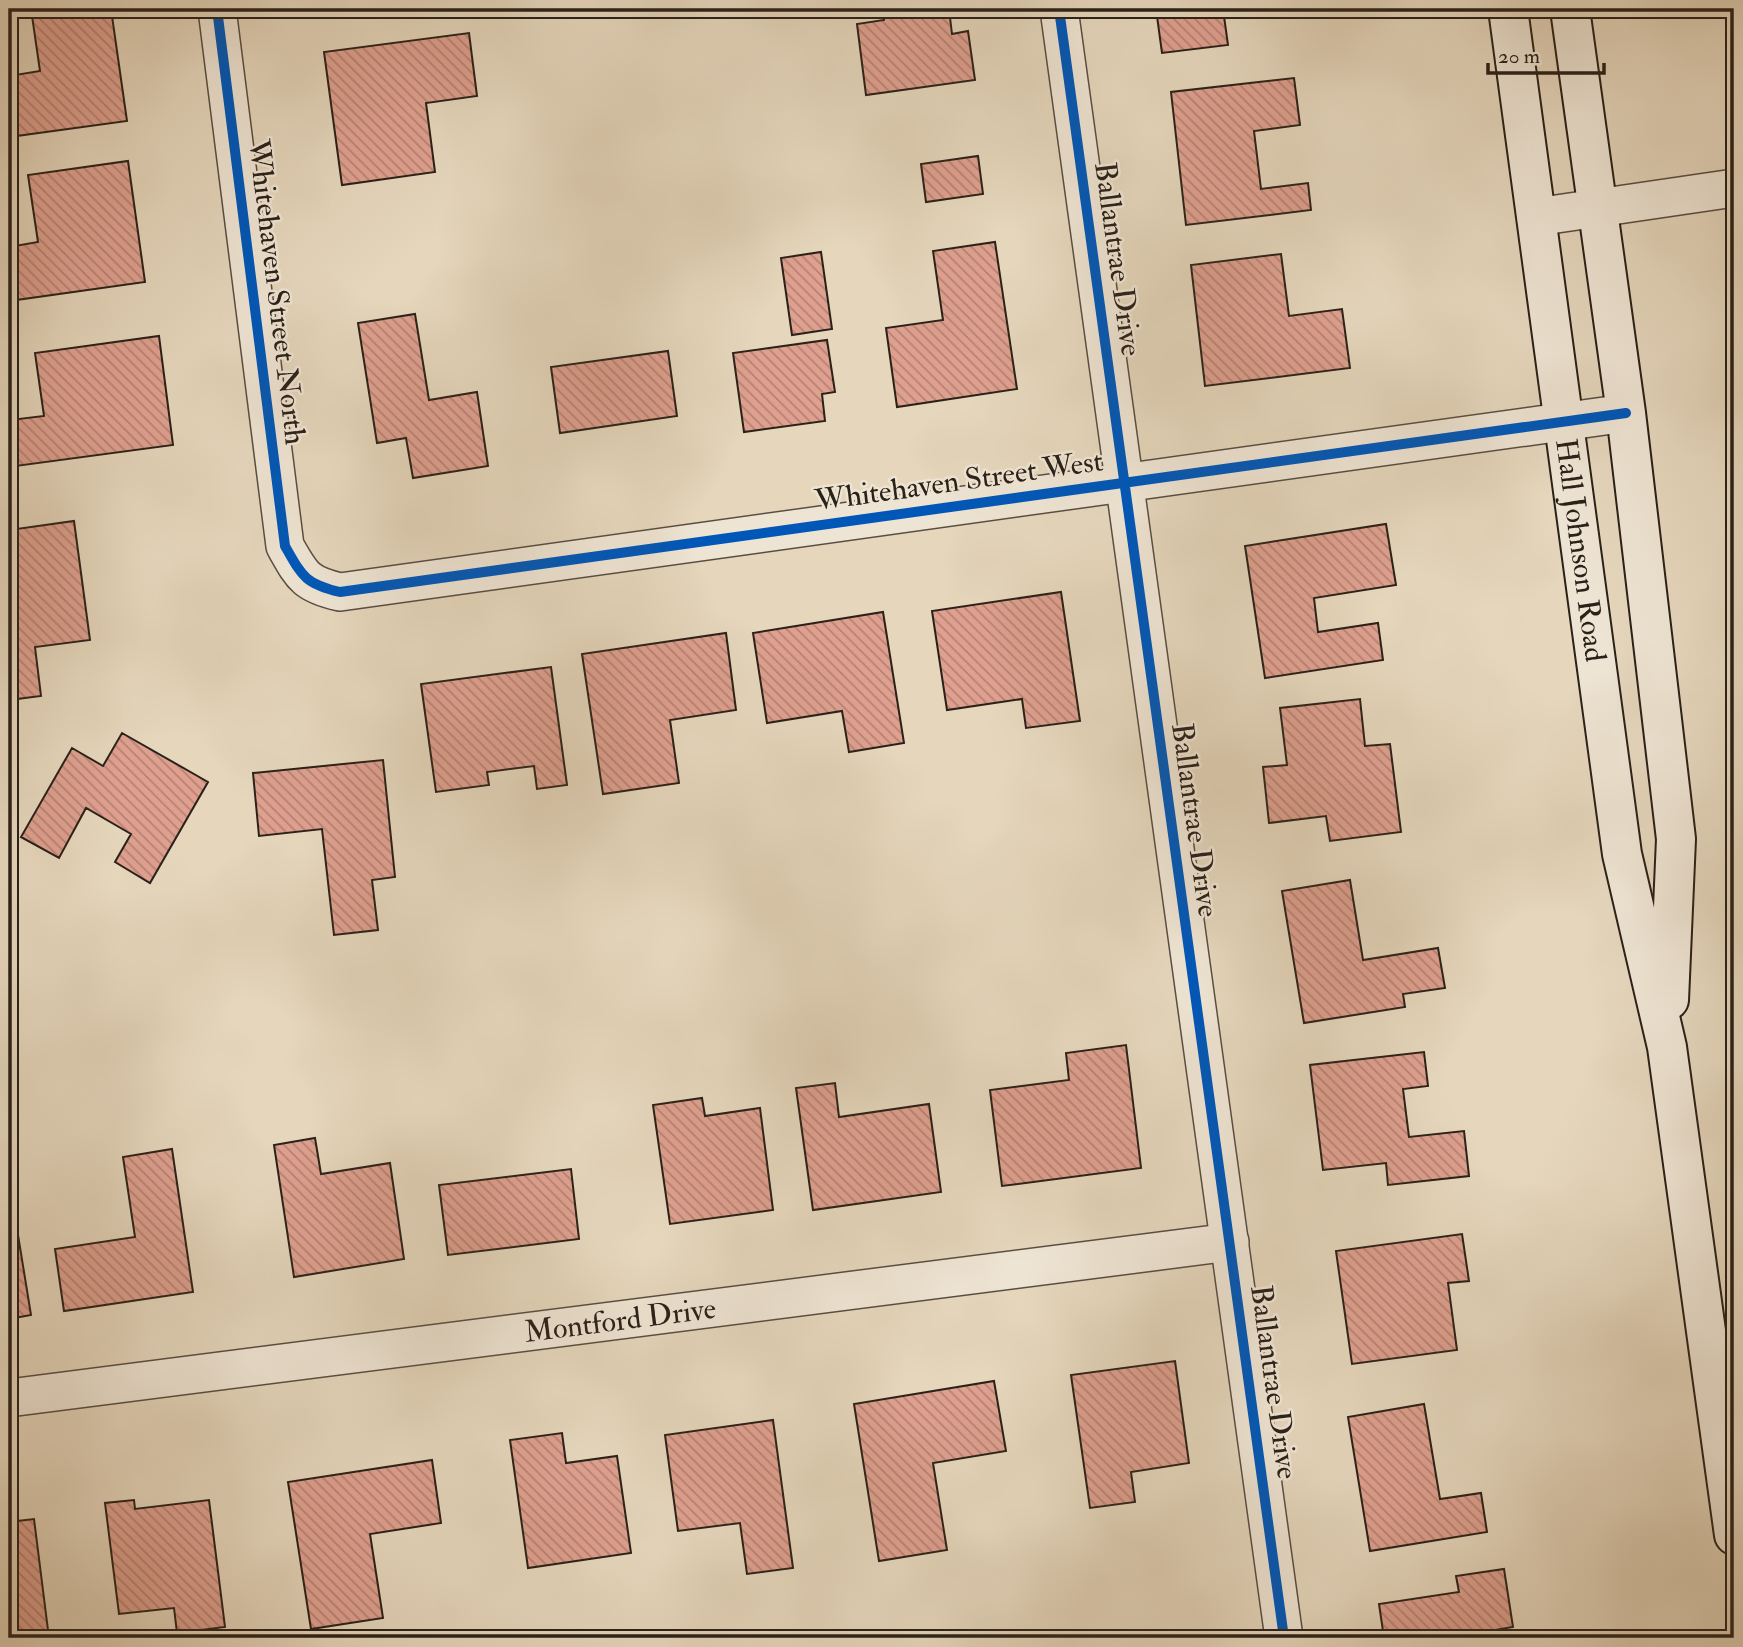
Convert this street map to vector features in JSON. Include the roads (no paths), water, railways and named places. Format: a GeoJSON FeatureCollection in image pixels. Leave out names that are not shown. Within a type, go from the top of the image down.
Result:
{"type":"FeatureCollection","features":[{"type":"Feature","properties":{"kind":"main road","name":"Hall Johnson Road"},"geometry":{"type":"LineString","coordinates":[[1508,9],[1622,854],[1667,1047],[1727,1442],[1734,1535]]}},
{"type":"Feature","properties":{"kind":"main road","name":"Hall Johnson Road"},"geometry":{"type":"LineString","coordinates":[[1570,9],[1626,414],[1676,839],[1667,1047]]}},
{"type":"Feature","properties":{"kind":"street","name":"Whitehaven Street North"},"geometry":{"type":"LineString","coordinates":[[217,9],[285,546],[303,577]]}},
{"type":"Feature","properties":{"kind":"street","name":"Ballantrae Drive"},"geometry":{"type":"LineString","coordinates":[[1059,9],[1284,1638]]}},
{"type":"Feature","properties":{"kind":"street"},"geometry":{"type":"LineString","coordinates":[[1536,217],[1734,188]]}},
{"type":"Feature","properties":{"kind":"street","name":"Whitehaven Street West"},"geometry":{"type":"LineString","coordinates":[[303,577],[316,586],[340,592],[1626,414]]}},
{"type":"Feature","properties":{"kind":"street","name":"Montford Drive"},"geometry":{"type":"LineString","coordinates":[[9,1398],[1230,1242]]}}]}
